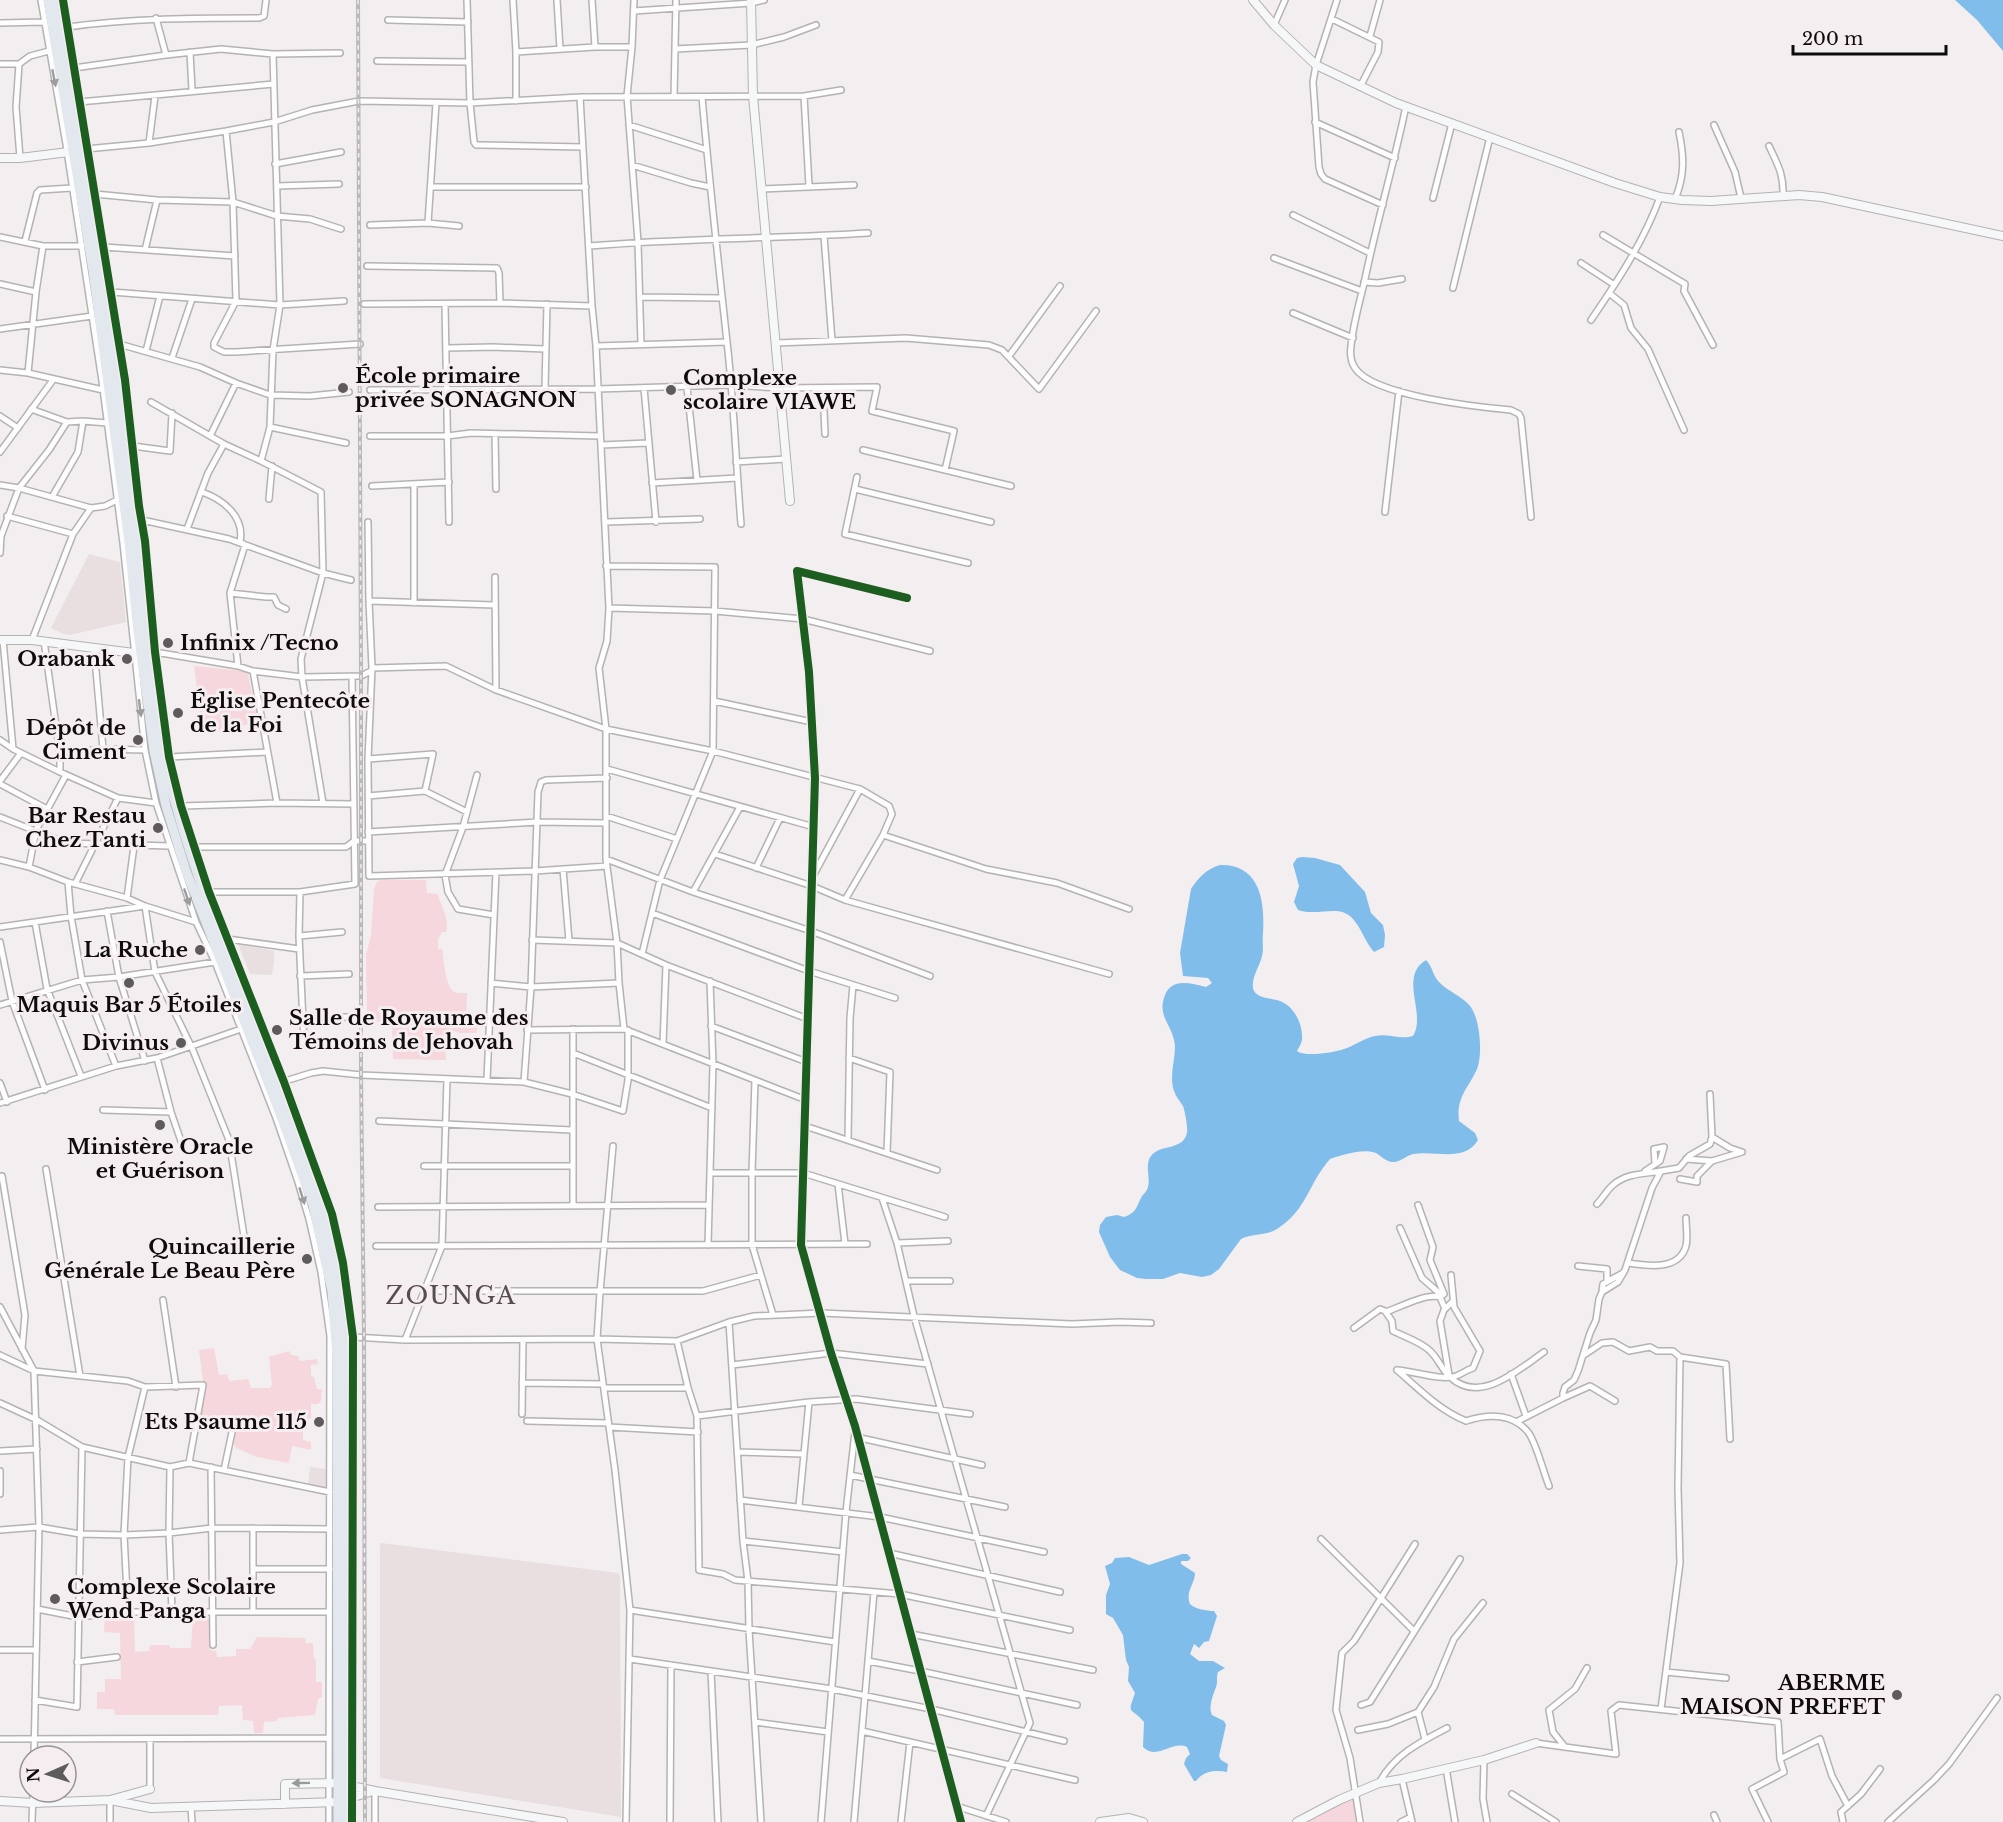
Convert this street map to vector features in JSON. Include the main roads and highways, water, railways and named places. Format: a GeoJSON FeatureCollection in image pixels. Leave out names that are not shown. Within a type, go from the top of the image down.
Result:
{"type":"FeatureCollection","features":[{"type":"Feature","properties":{"kind":"highway"},"geometry":{"type":"LineString","coordinates":[[48,0],[78,151]]}},
{"type":"Feature","properties":{"kind":"highway"},"geometry":{"type":"LineString","coordinates":[[56,0],[129,542],[162,752],[174,803],[217,932],[281,1083],[327,1224],[337,1271],[344,1325],[341,1800],[338,1822]]}},
{"type":"Feature","properties":{"kind":"highway"},"geometry":{"type":"LineString","coordinates":[[145,653],[154,752],[166,806],[186,871],[313,1205],[328,1272],[335,1315],[337,1357],[341,1784]]}},
{"type":"Feature","properties":{"kind":"highway"},"geometry":{"type":"LineString","coordinates":[[341,1800],[345,1822]]}},
{"type":"Feature","properties":{"kind":"water"},"geometry":{"type":"Polygon","coordinates":[[[1955,0],[2003,0],[2003,51],[1977,20],[1955,0]]]}},
{"type":"Feature","properties":{"kind":"water"},"geometry":{"type":"Polygon","coordinates":[[[1297,858],[1340,865],[1365,892],[1371,913],[1383,925],[1384,947],[1374,952],[1356,923],[1347,914],[1335,911],[1298,910],[1294,902],[1299,886],[1293,864],[1297,858]]]}},
{"type":"Feature","properties":{"kind":"water"},"geometry":{"type":"Polygon","coordinates":[[[1220,865],[1233,866],[1244,871],[1257,887],[1263,909],[1263,950],[1253,987],[1259,996],[1285,1003],[1293,1011],[1302,1033],[1302,1042],[1297,1051],[1306,1054],[1326,1053],[1344,1049],[1375,1036],[1413,1036],[1417,1017],[1414,976],[1418,967],[1426,960],[1440,983],[1470,1006],[1480,1036],[1480,1055],[1477,1069],[1461,1099],[1459,1121],[1475,1133],[1478,1140],[1465,1151],[1449,1154],[1413,1154],[1395,1162],[1387,1161],[1376,1153],[1365,1151],[1330,1159],[1295,1214],[1287,1222],[1273,1231],[1241,1239],[1219,1269],[1211,1275],[1202,1277],[1180,1273],[1163,1279],[1137,1278],[1120,1270],[1110,1257],[1099,1232],[1100,1225],[1106,1217],[1117,1215],[1124,1217],[1133,1212],[1147,1189],[1150,1157],[1155,1152],[1179,1143],[1187,1133],[1184,1108],[1173,1085],[1175,1046],[1164,1016],[1163,1004],[1167,991],[1175,984],[1187,983],[1206,987],[1212,983],[1208,978],[1183,976],[1180,953],[1191,889],[1203,874],[1220,865]]]}},
{"type":"Feature","properties":{"kind":"water"},"geometry":{"type":"Polygon","coordinates":[[[1187,1554],[1191,1558],[1188,1561],[1181,1561],[1181,1564],[1195,1573],[1189,1591],[1190,1604],[1214,1611],[1217,1616],[1209,1641],[1204,1642],[1199,1648],[1194,1644],[1190,1654],[1199,1661],[1213,1661],[1225,1668],[1218,1672],[1211,1708],[1212,1715],[1224,1721],[1226,1725],[1219,1756],[1228,1764],[1227,1772],[1210,1772],[1196,1781],[1184,1764],[1190,1754],[1187,1747],[1176,1746],[1154,1752],[1143,1747],[1144,1722],[1131,1710],[1135,1693],[1128,1681],[1129,1667],[1123,1635],[1113,1618],[1106,1614],[1106,1595],[1110,1584],[1105,1566],[1112,1563],[1115,1558],[1129,1557],[1149,1565],[1187,1554]]]}},
{"type":"Feature","properties":{"kind":"railway"},"geometry":{"type":"LineString","coordinates":[[358,0],[365,1822]]}},
{"type":"Feature","properties":{"kind":"place","name":"École primaire privée SONAGNON"},"geometry":{"type":"Point","coordinates":[343,388]}},
{"type":"Feature","properties":{"kind":"place","name":"Complexe scolaire VIAWE"},"geometry":{"type":"Point","coordinates":[671,390]}},
{"type":"Feature","properties":{"kind":"place","name":"Infinix /Tecno"},"geometry":{"type":"Point","coordinates":[168,643]}},
{"type":"Feature","properties":{"kind":"place","name":"Orabank"},"geometry":{"type":"Point","coordinates":[127,659]}},
{"type":"Feature","properties":{"kind":"place","name":"Église Pentecôte de la Foi"},"geometry":{"type":"Point","coordinates":[178,713]}},
{"type":"Feature","properties":{"kind":"place","name":"Dépôt de Ciment"},"geometry":{"type":"Point","coordinates":[138,740]}},
{"type":"Feature","properties":{"kind":"place","name":"Bar Restau Chez Tanti"},"geometry":{"type":"Point","coordinates":[158,828]}},
{"type":"Feature","properties":{"kind":"place","name":"La Ruche"},"geometry":{"type":"Point","coordinates":[200,950]}},
{"type":"Feature","properties":{"kind":"place","name":"Maquis Bar 5 Étoiles"},"geometry":{"type":"Point","coordinates":[129,983]}},
{"type":"Feature","properties":{"kind":"place","name":"Salle de Royaume des Témoins de Jehovah"},"geometry":{"type":"Point","coordinates":[277,1030]}},
{"type":"Feature","properties":{"kind":"place","name":"Divinus"},"geometry":{"type":"Point","coordinates":[181,1043]}},
{"type":"Feature","properties":{"kind":"place","name":"Ministère Oracle et Guérison"},"geometry":{"type":"Point","coordinates":[160,1125]}},
{"type":"Feature","properties":{"kind":"place","name":"Quincaillerie Générale Le Beau Père"},"geometry":{"type":"Point","coordinates":[307,1259]}},
{"type":"Feature","properties":{"kind":"place","name":"Ets Psaume 115"},"geometry":{"type":"Point","coordinates":[319,1422]}},
{"type":"Feature","properties":{"kind":"place","name":"Complexe Scolaire Wend Panga"},"geometry":{"type":"Point","coordinates":[55,1599]}},
{"type":"Feature","properties":{"kind":"place","name":"ABERME MAISON PREFET"},"geometry":{"type":"Point","coordinates":[1897,1695]}},
{"type":"Feature","properties":{"kind":"district","name":"ZOUNGA"},"geometry":{"type":"Point","coordinates":[451,1295]}}]}
